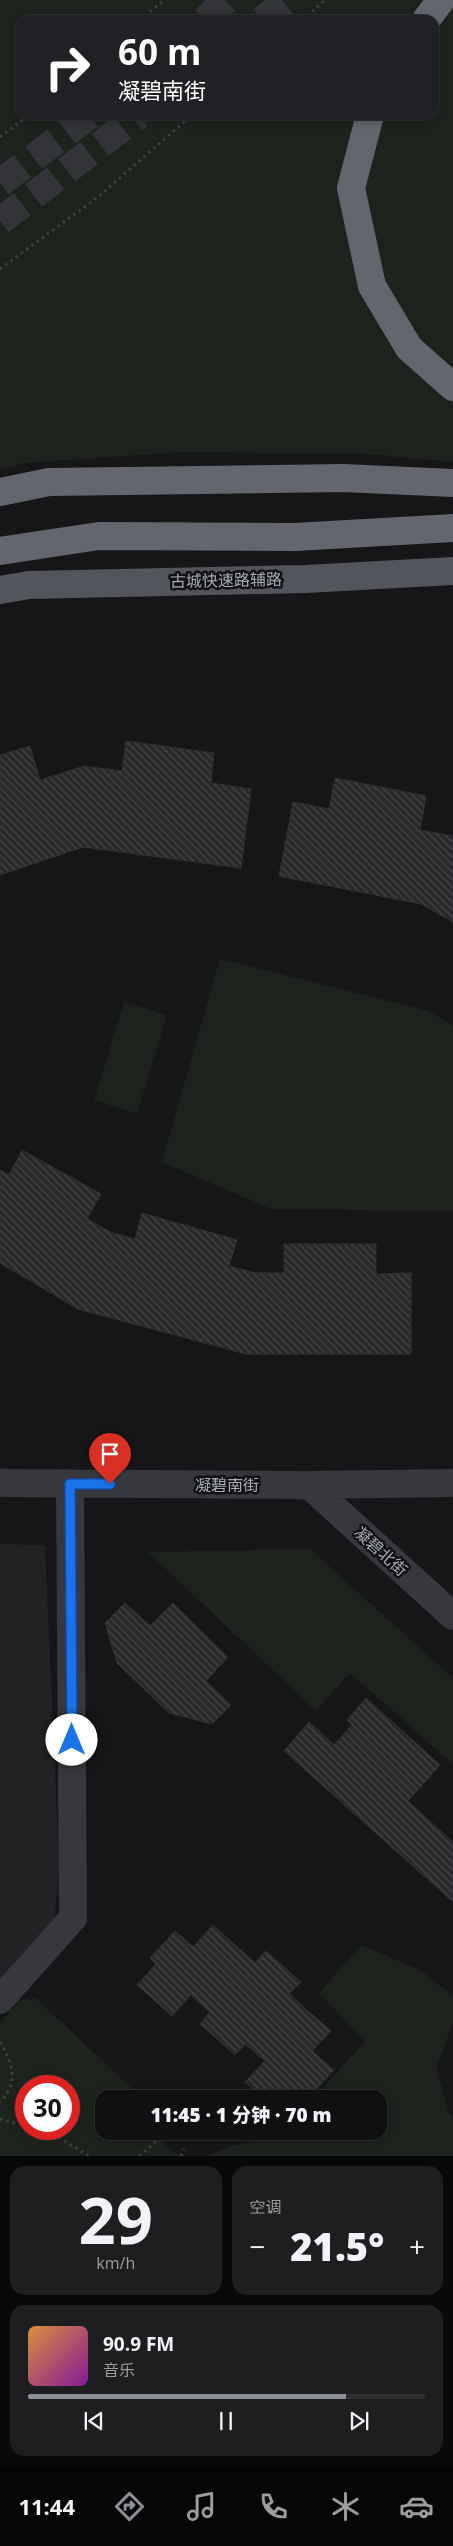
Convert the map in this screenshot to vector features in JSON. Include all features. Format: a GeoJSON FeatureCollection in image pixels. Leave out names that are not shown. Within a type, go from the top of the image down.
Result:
{"type":"FeatureCollection","features":[{"type":"Feature","properties":{"kind":"highway"},"geometry":{"type":"LineString","coordinates":[[430,15],[441,0]]}},
{"type":"Feature","properties":{"kind":"highway"},"geometry":{"type":"LineString","coordinates":[[369,120],[351,188],[372,286],[409,348],[453,387]]}},
{"type":"Feature","properties":{"kind":"highway"},"geometry":{"type":"LineString","coordinates":[[0,492],[49,482],[343,478],[453,482]]}},
{"type":"Feature","properties":{"kind":"highway"},"geometry":{"type":"LineString","coordinates":[[0,551],[99,536],[295,537],[453,528]]}},
{"type":"Feature","properties":{"kind":"main road","name":"古城快速路辅路"},"geometry":{"type":"LineString","coordinates":[[0,590],[29,585],[306,579],[453,571]]}},
{"type":"Feature","properties":{"kind":"street","name":"凝碧南街"},"geometry":{"type":"LineString","coordinates":[[0,1483],[309,1485],[453,1483]]}},
{"type":"Feature","properties":{"kind":"street"},"geometry":{"type":"LineString","coordinates":[[0,2000],[73,1918],[70,1484]]}},
{"type":"Feature","properties":{"kind":"street","name":"凝碧北街"},"geometry":{"type":"LineString","coordinates":[[309,1485],[453,1616]]}},
{"type":"Feature","properties":{"kind":"path"},"geometry":{"type":"LineString","coordinates":[[146,15],[164,0]]}},
{"type":"Feature","properties":{"kind":"path"},"geometry":{"type":"LineString","coordinates":[[308,15],[325,0]]}},
{"type":"Feature","properties":{"kind":"path"},"geometry":{"type":"LineString","coordinates":[[0,137],[22,120]]}},
{"type":"Feature","properties":{"kind":"path"},"geometry":{"type":"LineString","coordinates":[[0,268],[98,197],[186,120]]}},
{"type":"Feature","properties":{"kind":"path"},"geometry":{"type":"LineString","coordinates":[[0,2042],[12,2065],[11,2086],[0,2102]]}},
{"type":"Feature","properties":{"kind":"path"},"geometry":{"type":"LineString","coordinates":[[0,2119],[15,2123]]}},
{"type":"Feature","properties":{"kind":"path"},"geometry":{"type":"LineString","coordinates":[[63,2140],[89,2156]]}},
{"type":"Feature","properties":{"kind":"path"},"geometry":{"type":"LineString","coordinates":[[139,2156],[158,2140]]}},
{"type":"Feature","properties":{"kind":"path"},"geometry":{"type":"LineString","coordinates":[[181,2156],[184,2149]]}},
{"type":"Feature","properties":{"kind":"shaded area"},"geometry":{"type":"Polygon","coordinates":[[[0,0],[453,0],[453,462],[366,454],[182,452],[25,463],[0,469],[0,0]]]}},
{"type":"Feature","properties":{"kind":"shaded area"},"geometry":{"type":"Polygon","coordinates":[[[220,959],[429,1011],[453,1026],[453,1211],[271,1209],[162,1162],[220,959]]]}},
{"type":"Feature","properties":{"kind":"shaded area"},"geometry":{"type":"Polygon","coordinates":[[[124,1002],[167,1015],[137,1114],[94,1100],[124,1002]]]}},
{"type":"Feature","properties":{"kind":"shaded area"},"geometry":{"type":"Polygon","coordinates":[[[0,1544],[45,1545],[59,1861],[54,1927],[0,1983],[0,1544]]]}},
{"type":"Feature","properties":{"kind":"shaded area"},"geometry":{"type":"Polygon","coordinates":[[[310,1549],[453,1678],[453,1764],[350,1673],[316,1711],[148,1552],[310,1549]]]}},
{"type":"Feature","properties":{"kind":"shaded area"},"geometry":{"type":"Polygon","coordinates":[[[361,1945],[420,1970],[453,1996],[453,2023],[436,2068],[449,2113],[453,2118],[453,2156],[207,2156],[233,2145],[276,2140],[387,2140],[387,2090],[321,2090],[365,2041],[319,1993],[361,1945]]]}},
{"type":"Feature","properties":{"kind":"shaded area"},"geometry":{"type":"Polygon","coordinates":[[[36,1998],[133,2090],[95,2090],[95,2140],[162,2140],[171,2152],[188,2156],[0,2156],[0,2023],[20,2000],[36,1998]]]}},
{"type":"Feature","properties":{"kind":"building"},"geometry":{"type":"Polygon","coordinates":[[[126,741],[214,753],[211,783],[251,789],[241,868],[83,847],[0,875],[0,755],[30,746],[40,780],[84,766],[122,771],[126,741]]]}},
{"type":"Feature","properties":{"kind":"building"},"geometry":{"type":"Polygon","coordinates":[[[335,778],[426,796],[420,830],[453,836],[453,922],[421,904],[279,876],[293,802],[329,809],[335,778]]]}},
{"type":"Feature","properties":{"kind":"building"},"geometry":{"type":"Polygon","coordinates":[[[22,1150],[101,1194],[87,1219],[110,1232],[135,1239],[142,1213],[237,1240],[229,1266],[256,1273],[284,1273],[284,1244],[376,1244],[376,1274],[411,1273],[411,1354],[246,1354],[78,1309],[0,1263],[0,1170],[9,1175],[22,1150]]]}},
{"type":"Feature","properties":{"kind":"building"},"geometry":{"type":"Polygon","coordinates":[[[125,1603],[150,1626],[173,1603],[228,1657],[206,1681],[231,1705],[212,1724],[169,1713],[117,1663],[105,1623],[125,1603]]]}},
{"type":"Feature","properties":{"kind":"building"},"geometry":{"type":"Polygon","coordinates":[[[366,1698],[440,1765],[408,1801],[453,1842],[453,1902],[284,1751],[309,1722],[334,1745],[352,1725],[347,1720],[366,1698]]]}},
{"type":"Feature","properties":{"kind":"building"},"geometry":{"type":"Polygon","coordinates":[[[213,1925],[255,1963],[266,1951],[301,1982],[289,1994],[331,2031],[312,2051],[334,2070],[315,2090],[254,2090],[245,2082],[265,2061],[245,2044],[235,2055],[200,2024],[210,2012],[191,1995],[172,2016],[137,1985],[156,1964],[150,1958],[175,1931],[193,1947],[213,1925]]]}},
{"type":"Feature","properties":{"kind":"tunnel"},"geometry":{"type":"LineString","coordinates":[[210,15],[226,0]]}},
{"type":"Feature","properties":{"kind":"tunnel"},"geometry":{"type":"LineString","coordinates":[[268,15],[288,0]]}},
{"type":"Feature","properties":{"kind":"tunnel"},"geometry":{"type":"LineString","coordinates":[[0,183],[83,120]]}},
{"type":"Feature","properties":{"kind":"tunnel"},"geometry":{"type":"LineString","coordinates":[[0,221],[132,120]]}},
{"type":"Feature","properties":{"kind":"route"},"geometry":{"type":"LineString","coordinates":[[72,1740],[70,1484],[110,1484]]}}]}
